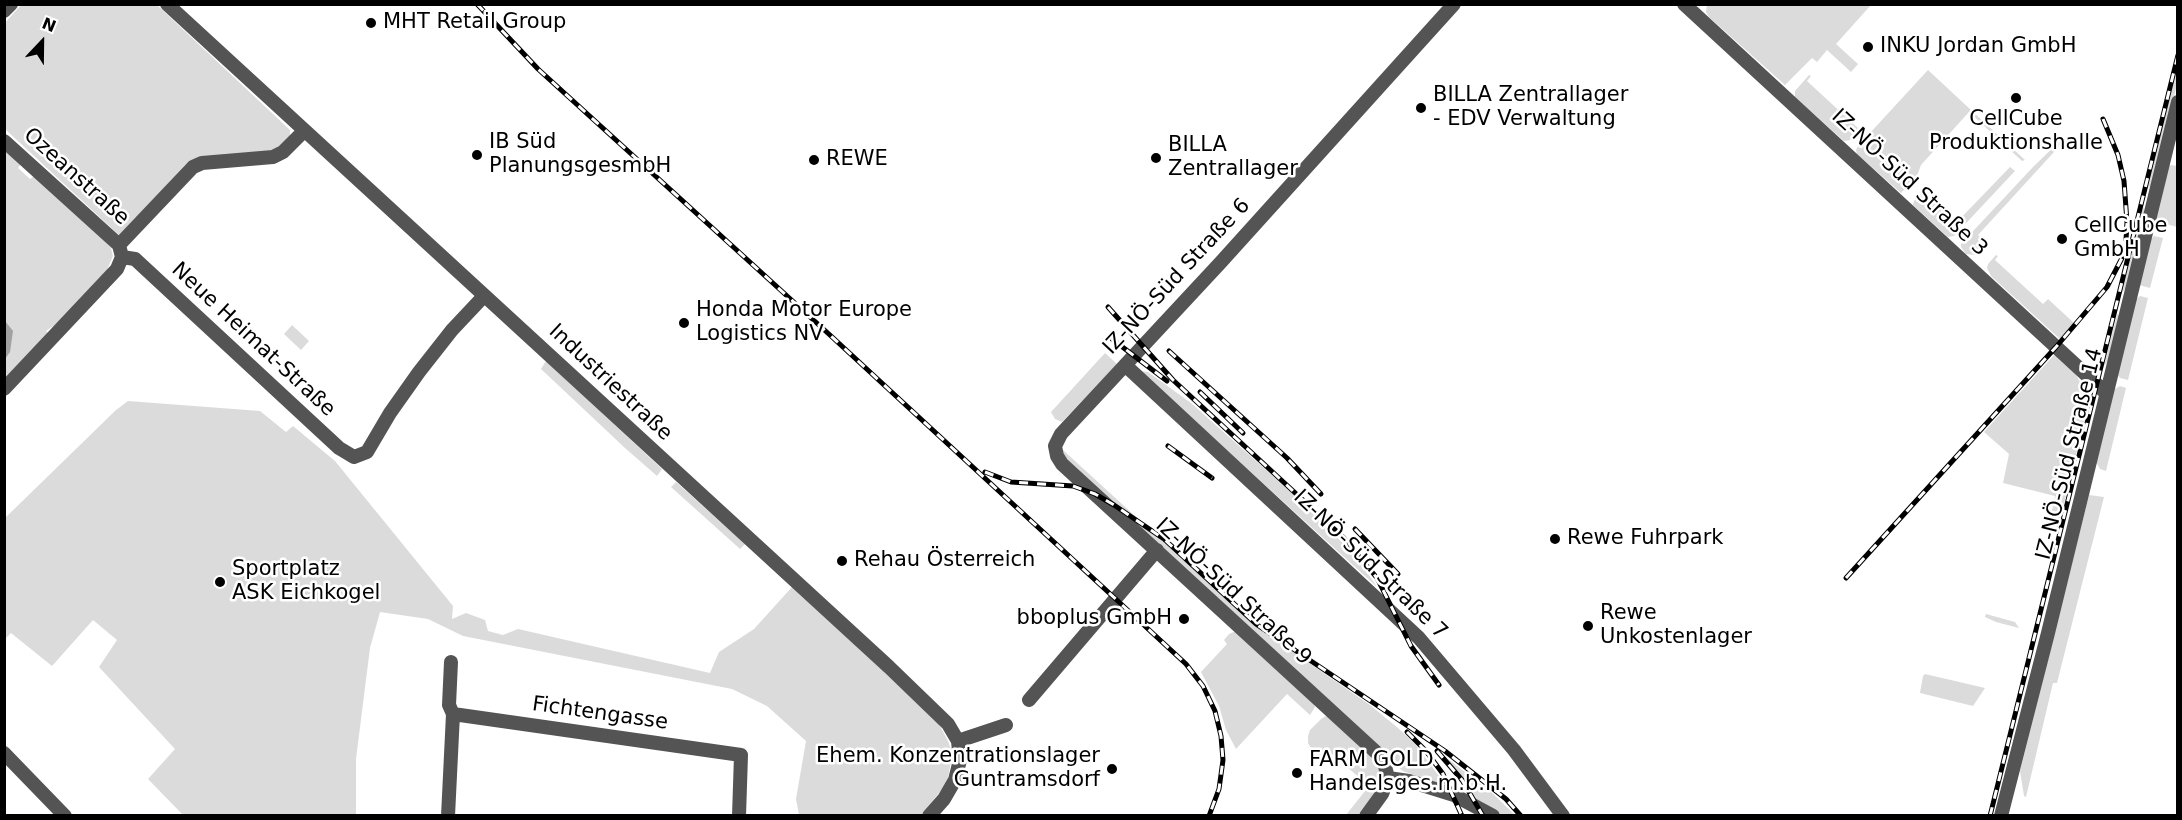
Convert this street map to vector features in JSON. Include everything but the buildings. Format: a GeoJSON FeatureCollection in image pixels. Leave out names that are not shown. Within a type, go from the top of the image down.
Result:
{"type":"FeatureCollection","features":[{"type":"Feature","properties":{"kind":"street"},"geometry":{"type":"LineString","coordinates":[[4,11],[11,4]]}},
{"type":"Feature","properties":{"kind":"street","name":"Industriestraße"},"geometry":{"type":"LineString","coordinates":[[166,4],[889,667],[948,724],[958,741]]}},
{"type":"Feature","properties":{"kind":"street","name":"IZ-NÖ-Süd Straße 6"},"geometry":{"type":"LineString","coordinates":[[1055,446],[1057,438],[1221,262],[1454,4]]}},
{"type":"Feature","properties":{"kind":"street","name":"IZ-NÖ-Süd Straße 3"},"geometry":{"type":"LineString","coordinates":[[1684,4],[2106,393]]}},
{"type":"Feature","properties":{"kind":"street","name":"IZ-NÖ-Süd Straße 14"},"geometry":{"type":"LineString","coordinates":[[2001,816],[2046,644],[2178,102]]}},
{"type":"Feature","properties":{"kind":"street","name":"Ozeanstraße"},"geometry":{"type":"LineString","coordinates":[[4,390],[117,269],[120,251],[193,167],[202,163],[273,157],[283,152],[304,131]]}},
{"type":"Feature","properties":{"kind":"street","name":"Ozeanstraße"},"geometry":{"type":"LineString","coordinates":[[4,141],[120,251]]}},
{"type":"Feature","properties":{"kind":"street","name":"Neue Heimat-Straße"},"geometry":{"type":"LineString","coordinates":[[120,251],[135,259],[339,448],[354,457],[367,452],[414,379],[452,330],[484,296]]}},
{"type":"Feature","properties":{"kind":"street","name":"IZ-NÖ-Süd Straße 7"},"geometry":{"type":"LineString","coordinates":[[1125,365],[1419,638],[1514,750],[1563,816]]}},
{"type":"Feature","properties":{"kind":"street","name":"IZ-NÖ-Süd Straße 9"},"geometry":{"type":"LineString","coordinates":[[1055,446],[1062,464],[1378,754],[1386,772]]}},
{"type":"Feature","properties":{"kind":"street"},"geometry":{"type":"LineString","coordinates":[[1029,700],[1157,550]]}},
{"type":"Feature","properties":{"kind":"street"},"geometry":{"type":"LineString","coordinates":[[448,816],[453,714],[449,705],[451,662]]}},
{"type":"Feature","properties":{"kind":"street","name":"Fichtengasse"},"geometry":{"type":"LineString","coordinates":[[453,714],[741,755],[739,816]]}},
{"type":"Feature","properties":{"kind":"street"},"geometry":{"type":"LineString","coordinates":[[929,816],[944,799],[955,780],[960,760],[958,741],[1006,725]]}},
{"type":"Feature","properties":{"kind":"street"},"geometry":{"type":"LineString","coordinates":[[4,753],[65,816]]}},
{"type":"Feature","properties":{"kind":"street"},"geometry":{"type":"LineString","coordinates":[[1366,816],[1382,794],[1386,772],[1454,795],[1493,816]]}},
{"type":"Feature","properties":{"kind":"shaded area"},"geometry":{"type":"Polygon","coordinates":[[[1707,4],[1871,5],[1836,44],[1858,64],[1851,72],[1827,50],[1817,62],[1812,58],[1785,85],[1709,17],[1706,12],[1707,4]]]}},
{"type":"Feature","properties":{"kind":"shaded area"},"geometry":{"type":"Polygon","coordinates":[[[21,5],[157,5],[290,130],[290,136],[286,143],[276,150],[193,160],[185,165],[120,236],[5,129],[4,24],[21,5]]]}},
{"type":"Feature","properties":{"kind":"shaded area"},"geometry":{"type":"Polygon","coordinates":[[[2177,67],[2177,84],[2154,182],[2148,188],[2177,67]]]}},
{"type":"Feature","properties":{"kind":"shaded area"},"geometry":{"type":"Polygon","coordinates":[[[1928,70],[2025,160],[2022,161],[1969,112],[1921,165],[1917,176],[1901,193],[1857,154],[1858,146],[1928,70]]]}},
{"type":"Feature","properties":{"kind":"shaded area"},"geometry":{"type":"Polygon","coordinates":[[[1809,75],[1811,76],[1807,81],[1859,129],[1850,140],[1844,141],[1795,97],[1795,91],[1809,75]]]}},
{"type":"Feature","properties":{"kind":"shaded area"},"geometry":{"type":"Polygon","coordinates":[[[2063,138],[2065,140],[1978,235],[1988,244],[1975,255],[1966,254],[1961,244],[2063,138]]]}},
{"type":"Feature","properties":{"kind":"shaded area"},"geometry":{"type":"Polygon","coordinates":[[[4,149],[21,164],[18,168],[30,179],[34,176],[106,242],[113,256],[107,270],[59,322],[46,331],[49,334],[4,380],[4,149]]]}},
{"type":"Feature","properties":{"kind":"shaded area"},"geometry":{"type":"Polygon","coordinates":[[[2171,165],[2177,166],[2177,227],[2166,224],[2165,227],[2155,223],[2171,165]]]}},
{"type":"Feature","properties":{"kind":"shaded area"},"geometry":{"type":"Polygon","coordinates":[[[2010,167],[2015,171],[1954,236],[1948,237],[1913,205],[1923,191],[1956,223],[2010,167]]]}},
{"type":"Feature","properties":{"kind":"shaded area"},"geometry":{"type":"Polygon","coordinates":[[[2143,206],[2145,215],[2129,284],[2121,294],[2143,206]]]}},
{"type":"Feature","properties":{"kind":"shaded area"},"geometry":{"type":"Polygon","coordinates":[[[2154,236],[2163,238],[2150,288],[2139,285],[2151,239],[2154,236]]]}},
{"type":"Feature","properties":{"kind":"shaded area"},"geometry":{"type":"Polygon","coordinates":[[[1996,255],[1998,256],[1995,260],[2043,304],[2048,299],[2074,323],[2060,339],[1991,276],[1987,268],[1996,255]]]}},
{"type":"Feature","properties":{"kind":"shaded area"},"geometry":{"type":"Polygon","coordinates":[[[2140,296],[2148,298],[2128,380],[2120,378],[2117,374],[2136,299],[2140,296]]]}},
{"type":"Feature","properties":{"kind":"shaded area"},"geometry":{"type":"Polygon","coordinates":[[[2117,314],[2120,316],[2111,357],[2104,366],[2117,314]]]}},
{"type":"Feature","properties":{"kind":"shaded area"},"geometry":{"type":"Polygon","coordinates":[[[5,321],[13,331],[10,352],[5,359],[5,321]]]}},
{"type":"Feature","properties":{"kind":"shaded area"},"geometry":{"type":"Polygon","coordinates":[[[292,325],[309,341],[301,350],[284,334],[292,325]]]}},
{"type":"Feature","properties":{"kind":"shaded area"},"geometry":{"type":"Polygon","coordinates":[[[1105,353],[1117,364],[1062,422],[1055,419],[1051,412],[1105,353]]]}},
{"type":"Feature","properties":{"kind":"shaded area"},"geometry":{"type":"Polygon","coordinates":[[[2054,355],[2076,375],[2090,399],[2058,527],[2049,525],[2055,496],[2003,483],[2009,454],[1984,432],[2054,355]]]}},
{"type":"Feature","properties":{"kind":"shaded area"},"geometry":{"type":"Polygon","coordinates":[[[546,361],[662,469],[657,476],[541,369],[546,361]]]}},
{"type":"Feature","properties":{"kind":"shaded area"},"geometry":{"type":"Polygon","coordinates":[[[1140,371],[1148,372],[1191,403],[1311,510],[1358,559],[1377,587],[1140,371]]]}},
{"type":"Feature","properties":{"kind":"shaded area"},"geometry":{"type":"Polygon","coordinates":[[[2120,386],[2126,388],[2106,471],[2100,469],[2096,462],[2113,390],[2120,386]]]}},
{"type":"Feature","properties":{"kind":"shaded area"},"geometry":{"type":"Polygon","coordinates":[[[128,401],[260,411],[286,432],[293,426],[335,461],[453,606],[452,619],[466,613],[485,620],[488,631],[503,635],[518,629],[710,673],[719,652],[754,629],[792,587],[901,686],[939,724],[949,743],[952,756],[947,783],[921,815],[799,815],[796,799],[806,741],[767,706],[732,689],[463,636],[428,619],[380,612],[370,648],[356,759],[356,815],[183,815],[148,779],[175,749],[99,667],[117,640],[93,620],[52,666],[11,633],[5,639],[5,518],[128,401]]]}},
{"type":"Feature","properties":{"kind":"shaded area"},"geometry":{"type":"Polygon","coordinates":[[[1063,450],[1254,625],[1370,705],[1398,728],[1415,744],[1447,787],[1403,771],[1391,762],[1381,748],[1067,459],[1063,450]]]}},
{"type":"Feature","properties":{"kind":"shaded area"},"geometry":{"type":"Polygon","coordinates":[[[676,482],[745,544],[740,549],[671,487],[676,482]]]}},
{"type":"Feature","properties":{"kind":"shaded area"},"geometry":{"type":"Polygon","coordinates":[[[2089,495],[2104,497],[2057,683],[2053,683],[2026,797],[2020,771],[2089,495]]]}},
{"type":"Feature","properties":{"kind":"shaded area"},"geometry":{"type":"Polygon","coordinates":[[[1986,614],[2015,622],[2019,628],[1996,622],[1985,617],[1986,614]]]}},
{"type":"Feature","properties":{"kind":"shaded area"},"geometry":{"type":"Polygon","coordinates":[[[1236,631],[1313,701],[1315,707],[1310,715],[1287,694],[1236,749],[1226,730],[1219,706],[1201,672],[1227,644],[1224,640],[1229,634],[1236,631]]]}},
{"type":"Feature","properties":{"kind":"shaded area"},"geometry":{"type":"Polygon","coordinates":[[[1925,674],[1985,688],[1973,706],[1920,693],[1925,674]]]}},
{"type":"Feature","properties":{"kind":"shaded area"},"geometry":{"type":"Polygon","coordinates":[[[1326,716],[1371,754],[1379,770],[1378,789],[1358,815],[1346,815],[1369,786],[1332,754],[1324,763],[1316,757],[1308,743],[1310,730],[1326,716]]]}},
{"type":"Feature","properties":{"kind":"shaded area"},"geometry":{"type":"Polygon","coordinates":[[[1443,755],[1492,793],[1515,815],[1502,815],[1476,800],[1463,778],[1443,755]]]}},
{"type":"Feature","properties":{"kind":"railway"},"geometry":{"type":"LineString","coordinates":[[477,4],[538,69],[1186,664],[1203,686],[1215,711],[1221,736],[1223,760],[1219,789],[1209,816]]}},
{"type":"Feature","properties":{"kind":"railway"},"geometry":{"type":"LineString","coordinates":[[1990,816],[2178,55]]}},
{"type":"Feature","properties":{"kind":"railway"},"geometry":{"type":"LineString","coordinates":[[2103,119],[2118,155],[2124,181],[2126,240]]}},
{"type":"Feature","properties":{"kind":"railway"},"geometry":{"type":"LineString","coordinates":[[1846,578],[2056,347],[2107,287],[2122,258]]}},
{"type":"Feature","properties":{"kind":"railway"},"geometry":{"type":"LineString","coordinates":[[1108,307],[1173,380],[1344,538],[1377,578],[1411,646],[1439,685]]}},
{"type":"Feature","properties":{"kind":"railway"},"geometry":{"type":"LineString","coordinates":[[1112,339],[1167,381]]}},
{"type":"Feature","properties":{"kind":"railway"},"geometry":{"type":"LineString","coordinates":[[1169,351],[1287,458],[1321,494]]}},
{"type":"Feature","properties":{"kind":"railway"},"geometry":{"type":"LineString","coordinates":[[1200,392],[1243,433]]}},
{"type":"Feature","properties":{"kind":"railway"},"geometry":{"type":"LineString","coordinates":[[1168,446],[1212,478]]}},
{"type":"Feature","properties":{"kind":"railway"},"geometry":{"type":"LineString","coordinates":[[985,472],[1011,482],[1073,486],[1095,494],[1114,505],[1164,539],[1256,624],[1445,751],[1506,799],[1521,816]]}},
{"type":"Feature","properties":{"kind":"railway"},"geometry":{"type":"LineString","coordinates":[[1355,529],[1398,574]]}},
{"type":"Feature","properties":{"kind":"railway"},"geometry":{"type":"LineString","coordinates":[[1407,732],[1426,751],[1443,774],[1462,816]]}},
{"type":"Feature","properties":{"kind":"railway"},"geometry":{"type":"LineString","coordinates":[[1437,751],[1462,780],[1483,816]]}},
{"type":"Feature","properties":{"kind":"place","name":"MHT Retail Group"},"geometry":{"type":"Point","coordinates":[371,23]}},
{"type":"Feature","properties":{"kind":"place","name":"INKU Jordan GmbH"},"geometry":{"type":"Point","coordinates":[1868,47]}},
{"type":"Feature","properties":{"kind":"place","name":"CellCube Produktionshalle"},"geometry":{"type":"Point","coordinates":[2016,98]}},
{"type":"Feature","properties":{"kind":"place","name":"BILLA Zentrallager - EDV Verwaltung"},"geometry":{"type":"Point","coordinates":[1421,108]}},
{"type":"Feature","properties":{"kind":"place","name":"IB Süd PlanungsgesmbH"},"geometry":{"type":"Point","coordinates":[477,155]}},
{"type":"Feature","properties":{"kind":"place","name":"BILLA Zentrallager"},"geometry":{"type":"Point","coordinates":[1156,158]}},
{"type":"Feature","properties":{"kind":"place","name":"REWE"},"geometry":{"type":"Point","coordinates":[814,160]}},
{"type":"Feature","properties":{"kind":"place","name":"CellCube GmbH"},"geometry":{"type":"Point","coordinates":[2062,239]}},
{"type":"Feature","properties":{"kind":"place","name":"Honda Motor Europe Logistics NV"},"geometry":{"type":"Point","coordinates":[684,323]}},
{"type":"Feature","properties":{"kind":"place","name":"Rewe Fuhrpark"},"geometry":{"type":"Point","coordinates":[1555,539]}},
{"type":"Feature","properties":{"kind":"place","name":"Rehau Österreich"},"geometry":{"type":"Point","coordinates":[842,561]}},
{"type":"Feature","properties":{"kind":"place","name":"Sportplatz ASK Eichkogel"},"geometry":{"type":"Point","coordinates":[220,582]}},
{"type":"Feature","properties":{"kind":"place","name":"bboplus GmbH"},"geometry":{"type":"Point","coordinates":[1184,619]}},
{"type":"Feature","properties":{"kind":"place","name":"Rewe Unkostenlager"},"geometry":{"type":"Point","coordinates":[1588,626]}},
{"type":"Feature","properties":{"kind":"place","name":"Ehem. Konzentrationslager Guntramsdorf"},"geometry":{"type":"Point","coordinates":[1112,769]}},
{"type":"Feature","properties":{"kind":"place","name":"FARM GOLD Handelsges.m.b.H."},"geometry":{"type":"Point","coordinates":[1297,773]}}]}
